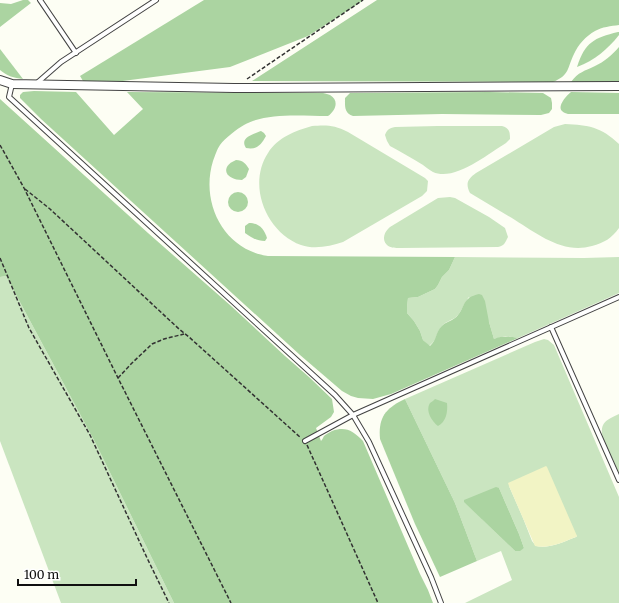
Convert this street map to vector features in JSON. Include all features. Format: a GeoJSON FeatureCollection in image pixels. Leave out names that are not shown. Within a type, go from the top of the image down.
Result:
{"type":"FeatureCollection","features":[{"type":"Feature","properties":{"kind":"street"},"geometry":{"type":"LineString","coordinates":[[0,80],[12,84],[234,88],[619,86]]}},
{"type":"Feature","properties":{"kind":"lane"},"geometry":{"type":"LineString","coordinates":[[40,0],[76,53]]}},
{"type":"Feature","properties":{"kind":"lane"},"geometry":{"type":"LineString","coordinates":[[36,84],[61,62],[156,0]]}},
{"type":"Feature","properties":{"kind":"lane"},"geometry":{"type":"LineString","coordinates":[[12,84],[9,97],[335,395],[353,415],[369,442],[431,576],[441,603]]}},
{"type":"Feature","properties":{"kind":"lane"},"geometry":{"type":"LineString","coordinates":[[305,441],[353,415],[619,297]]}},
{"type":"Feature","properties":{"kind":"lane"},"geometry":{"type":"LineString","coordinates":[[551,327],[619,480]]}},
{"type":"Feature","properties":{"kind":"path"},"geometry":{"type":"LineString","coordinates":[[246,80],[363,0]]}},
{"type":"Feature","properties":{"kind":"path"},"geometry":{"type":"LineString","coordinates":[[0,147],[25,189],[231,603]]}},
{"type":"Feature","properties":{"kind":"path"},"geometry":{"type":"LineString","coordinates":[[25,189],[50,209],[185,334],[305,441],[378,603]]}},
{"type":"Feature","properties":{"kind":"path"},"geometry":{"type":"LineString","coordinates":[[0,258],[29,328],[90,435],[169,603]]}},
{"type":"Feature","properties":{"kind":"path"},"geometry":{"type":"LineString","coordinates":[[118,378],[152,344],[164,339],[185,334]]}},
{"type":"Feature","properties":{"kind":"shaded area"},"geometry":{"type":"Polygon","coordinates":[[[28,0],[31,3],[0,27],[0,3],[11,4],[28,0]]]}},
{"type":"Feature","properties":{"kind":"shaded area"},"geometry":{"type":"Polygon","coordinates":[[[204,0],[364,0],[308,36],[230,67],[115,82],[83,81],[80,76],[204,0]]]}},
{"type":"Feature","properties":{"kind":"shaded area"},"geometry":{"type":"Polygon","coordinates":[[[377,0],[619,0],[619,25],[607,27],[588,35],[578,47],[565,74],[553,82],[252,81],[377,0]]]}},
{"type":"Feature","properties":{"kind":"shaded area"},"geometry":{"type":"Polygon","coordinates":[[[619,32],[619,35],[605,50],[595,58],[577,67],[583,52],[592,42],[603,36],[619,32]]]}},
{"type":"Feature","properties":{"kind":"shaded area"},"geometry":{"type":"Polygon","coordinates":[[[619,47],[619,83],[571,82],[579,74],[605,60],[619,47]]]}},
{"type":"Feature","properties":{"kind":"shaded area"},"geometry":{"type":"Polygon","coordinates":[[[0,49],[23,79],[5,74],[0,70],[0,49]]]}},
{"type":"Feature","properties":{"kind":"shaded area"},"geometry":{"type":"Polygon","coordinates":[[[23,92],[76,92],[114,135],[143,109],[127,92],[323,93],[330,95],[336,103],[333,111],[328,116],[296,115],[263,118],[244,125],[220,145],[213,161],[210,177],[210,193],[213,208],[219,222],[228,234],[239,245],[252,252],[268,256],[455,257],[449,270],[442,277],[435,289],[418,297],[408,298],[407,313],[420,331],[423,340],[430,346],[434,341],[438,330],[444,324],[456,317],[467,300],[479,294],[482,295],[485,301],[494,339],[500,337],[518,338],[391,394],[373,399],[351,396],[342,391],[300,355],[41,119],[20,98],[20,95],[23,92]]]}},
{"type":"Feature","properties":{"kind":"shaded area"},"geometry":{"type":"Polygon","coordinates":[[[571,92],[619,93],[619,114],[564,113],[561,106],[565,98],[571,92]]]}},
{"type":"Feature","properties":{"kind":"shaded area"},"geometry":{"type":"Polygon","coordinates":[[[350,93],[543,93],[551,98],[552,109],[549,113],[541,115],[442,114],[353,116],[348,113],[345,106],[345,98],[350,93]]]}},
{"type":"Feature","properties":{"kind":"shaded area"},"geometry":{"type":"Polygon","coordinates":[[[0,99],[230,305],[332,399],[334,412],[331,417],[316,428],[321,441],[324,436],[332,431],[345,429],[352,432],[363,441],[433,603],[174,603],[96,444],[6,276],[0,277],[0,99]]]}},
{"type":"Feature","properties":{"kind":"shaded area"},"geometry":{"type":"Polygon","coordinates":[[[565,124],[588,126],[600,130],[619,144],[619,228],[614,235],[607,240],[592,246],[581,248],[561,245],[542,237],[470,193],[468,186],[469,179],[476,173],[554,127],[565,124]]]}},
{"type":"Feature","properties":{"kind":"shaded area"},"geometry":{"type":"Polygon","coordinates":[[[312,126],[330,126],[348,132],[425,178],[428,181],[427,191],[422,196],[343,242],[328,246],[312,247],[301,245],[289,239],[278,230],[270,219],[260,193],[259,179],[262,166],[272,147],[287,135],[312,126]]]}},
{"type":"Feature","properties":{"kind":"shaded area"},"geometry":{"type":"Polygon","coordinates":[[[502,126],[509,130],[510,139],[481,160],[461,170],[441,174],[433,172],[419,162],[390,146],[385,135],[388,130],[395,127],[502,126]]]}},
{"type":"Feature","properties":{"kind":"shaded area"},"geometry":{"type":"Polygon","coordinates":[[[261,131],[266,136],[260,144],[253,148],[246,148],[244,141],[248,136],[261,131]]]}},
{"type":"Feature","properties":{"kind":"shaded area"},"geometry":{"type":"Polygon","coordinates":[[[236,160],[247,165],[249,169],[246,177],[242,180],[232,178],[227,173],[226,169],[228,166],[236,160]]]}},
{"type":"Feature","properties":{"kind":"shaded area"},"geometry":{"type":"Polygon","coordinates":[[[238,192],[245,195],[248,202],[245,209],[238,212],[231,209],[228,202],[231,195],[238,192]]]}},
{"type":"Feature","properties":{"kind":"shaded area"},"geometry":{"type":"Polygon","coordinates":[[[438,198],[455,198],[489,217],[505,228],[508,237],[504,244],[498,247],[393,248],[385,243],[384,235],[390,227],[438,198]]]}},
{"type":"Feature","properties":{"kind":"shaded area"},"geometry":{"type":"Polygon","coordinates":[[[249,223],[256,224],[263,229],[267,238],[265,241],[255,239],[245,233],[245,226],[249,223]]]}},
{"type":"Feature","properties":{"kind":"shaded area"},"geometry":{"type":"Polygon","coordinates":[[[455,257],[619,257],[619,293],[518,338],[506,336],[494,339],[489,322],[469,297],[459,314],[443,325],[434,341],[429,346],[423,340],[420,331],[407,313],[408,298],[418,297],[435,289],[442,277],[449,270],[455,257]]]}},
{"type":"Feature","properties":{"kind":"shaded area"},"geometry":{"type":"Polygon","coordinates":[[[6,276],[96,444],[174,603],[61,603],[0,441],[0,277],[6,276]]]}},
{"type":"Feature","properties":{"kind":"shaded area"},"geometry":{"type":"Polygon","coordinates":[[[544,339],[548,340],[554,345],[619,497],[619,603],[465,603],[512,580],[501,551],[477,561],[455,503],[405,399],[544,339]],[[509,486],[532,541],[536,546],[551,546],[577,536],[509,486]],[[499,488],[482,519],[515,551],[524,548],[519,534],[499,488]]]}},
{"type":"Feature","properties":{"kind":"shaded area"},"geometry":{"type":"Polygon","coordinates":[[[405,399],[455,503],[477,561],[440,577],[415,524],[380,439],[380,425],[385,414],[398,402],[405,399]]]}},
{"type":"Feature","properties":{"kind":"shaded area"},"geometry":{"type":"Polygon","coordinates":[[[435,399],[447,403],[446,416],[443,422],[438,426],[432,419],[428,409],[430,403],[435,399]]]}},
{"type":"Feature","properties":{"kind":"shaded area"},"geometry":{"type":"Polygon","coordinates":[[[619,414],[619,473],[603,438],[602,428],[605,422],[619,414]]]}},
{"type":"Feature","properties":{"kind":"shaded area"},"geometry":{"type":"Polygon","coordinates":[[[496,487],[499,488],[519,534],[524,548],[520,551],[515,551],[464,502],[464,500],[496,487]]]}},
{"type":"Feature","properties":{"kind":"sand"},"geometry":{"type":"Polygon","coordinates":[[[546,466],[577,536],[556,544],[540,547],[535,546],[508,483],[546,466]]]}}]}
